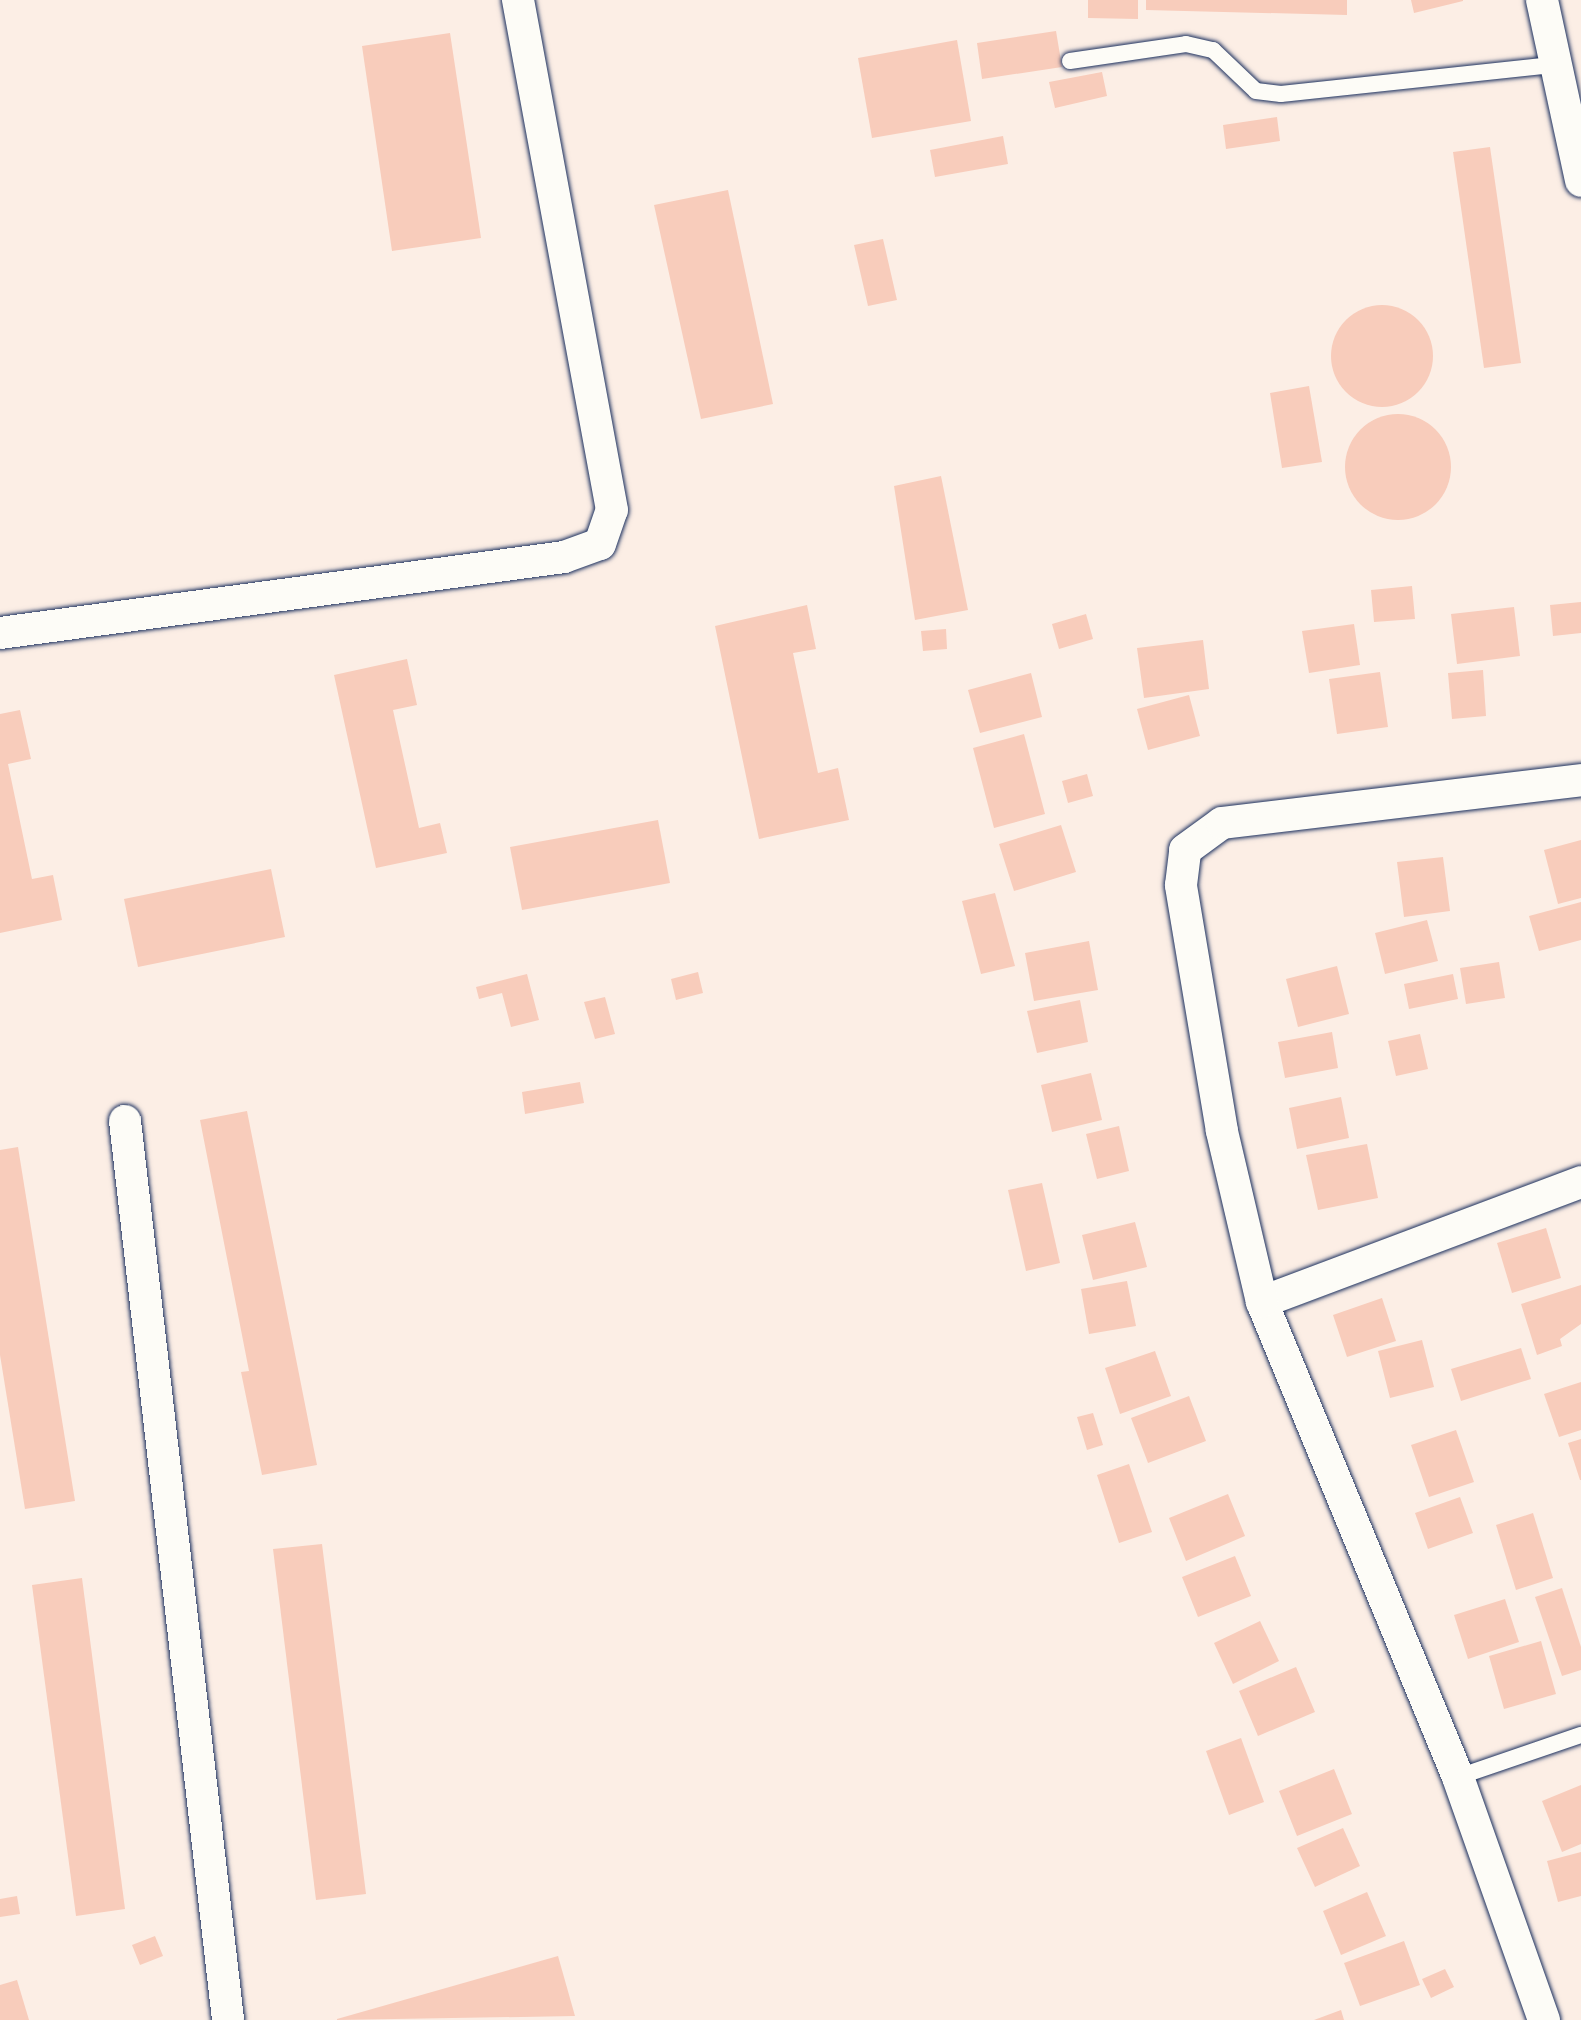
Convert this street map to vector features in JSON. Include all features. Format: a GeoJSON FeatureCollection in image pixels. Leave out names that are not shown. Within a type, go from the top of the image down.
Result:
{"type":"FeatureCollection","features":[{"type":"Feature","properties":{"kind":"street"},"geometry":{"type":"LineString","coordinates":[[0,633],[564,558],[600,544],[612,510],[518,0]]}},
{"type":"Feature","properties":{"kind":"street"},"geometry":{"type":"LineString","coordinates":[[1542,0],[1581,181]]}},
{"type":"Feature","properties":{"kind":"street"},"geometry":{"type":"LineString","coordinates":[[1544,2020],[1458,1777],[1262,1302],[1222,1131],[1181,885],[1185,850],[1222,823],[1581,780]]}},
{"type":"Feature","properties":{"kind":"street"},"geometry":{"type":"LineString","coordinates":[[125,1121],[228,2020]]}},
{"type":"Feature","properties":{"kind":"street"},"geometry":{"type":"LineString","coordinates":[[1262,1302],[1581,1182]]}},
{"type":"Feature","properties":{"kind":"lane"},"geometry":{"type":"LineString","coordinates":[[1070,61],[1186,44],[1213,50],[1256,91],[1281,94],[1554,65]]}},
{"type":"Feature","properties":{"kind":"lane"},"geometry":{"type":"LineString","coordinates":[[1458,1777],[1581,1735]]}},
{"type":"Feature","properties":{"kind":"building"},"geometry":{"type":"Polygon","coordinates":[[[1088,0],[1138,0],[1138,19],[1088,18],[1088,0]]]}},
{"type":"Feature","properties":{"kind":"building"},"geometry":{"type":"Polygon","coordinates":[[[1146,0],[1347,0],[1347,15],[1146,10],[1146,0]]]}},
{"type":"Feature","properties":{"kind":"building"},"geometry":{"type":"Polygon","coordinates":[[[1411,0],[1463,0],[1463,1],[1414,13],[1411,0]]]}},
{"type":"Feature","properties":{"kind":"building"},"geometry":{"type":"Polygon","coordinates":[[[1056,31],[1062,67],[982,79],[977,43],[1056,31]]]}},
{"type":"Feature","properties":{"kind":"building"},"geometry":{"type":"Polygon","coordinates":[[[450,33],[481,238],[392,251],[362,46],[450,33]]]}},
{"type":"Feature","properties":{"kind":"building"},"geometry":{"type":"Polygon","coordinates":[[[957,40],[971,121],[872,138],[858,58],[957,40]]]}},
{"type":"Feature","properties":{"kind":"building"},"geometry":{"type":"Polygon","coordinates":[[[1102,72],[1107,96],[1055,108],[1049,82],[1102,72]]]}},
{"type":"Feature","properties":{"kind":"building"},"geometry":{"type":"Polygon","coordinates":[[[1277,117],[1280,141],[1226,149],[1223,125],[1277,117]]]}},
{"type":"Feature","properties":{"kind":"building"},"geometry":{"type":"Polygon","coordinates":[[[1003,136],[1008,164],[935,177],[930,150],[1003,136]]]}},
{"type":"Feature","properties":{"kind":"building"},"geometry":{"type":"Polygon","coordinates":[[[1490,147],[1521,363],[1484,368],[1453,152],[1490,147]]]}},
{"type":"Feature","properties":{"kind":"building"},"geometry":{"type":"Polygon","coordinates":[[[728,190],[773,404],[701,419],[654,205],[728,190]]]}},
{"type":"Feature","properties":{"kind":"building"},"geometry":{"type":"Polygon","coordinates":[[[883,239],[897,300],[868,306],[854,245],[883,239]]]}},
{"type":"Feature","properties":{"kind":"building"},"geometry":{"type":"Polygon","coordinates":[[[1382,305],[1402,309],[1418,320],[1429,336],[1433,356],[1429,376],[1418,392],[1402,403],[1382,407],[1362,403],[1346,392],[1335,376],[1331,356],[1335,336],[1346,320],[1362,309],[1382,305]]]}},
{"type":"Feature","properties":{"kind":"building"},"geometry":{"type":"Polygon","coordinates":[[[1309,386],[1322,462],[1282,468],[1270,393],[1309,386]]]}},
{"type":"Feature","properties":{"kind":"building"},"geometry":{"type":"Polygon","coordinates":[[[1398,414],[1418,418],[1436,429],[1447,447],[1451,467],[1447,487],[1436,505],[1418,516],[1398,520],[1378,516],[1360,505],[1349,487],[1345,467],[1349,447],[1360,429],[1378,418],[1398,414]]]}},
{"type":"Feature","properties":{"kind":"building"},"geometry":{"type":"Polygon","coordinates":[[[941,476],[968,610],[915,620],[894,486],[941,476]]]}},
{"type":"Feature","properties":{"kind":"building"},"geometry":{"type":"Polygon","coordinates":[[[1412,586],[1415,619],[1374,622],[1371,590],[1412,586]]]}},
{"type":"Feature","properties":{"kind":"building"},"geometry":{"type":"Polygon","coordinates":[[[1581,602],[1581,633],[1553,636],[1550,605],[1581,602]]]}},
{"type":"Feature","properties":{"kind":"building"},"geometry":{"type":"Polygon","coordinates":[[[807,605],[816,649],[793,653],[818,773],[838,768],[849,820],[759,839],[715,626],[807,605]]]}},
{"type":"Feature","properties":{"kind":"building"},"geometry":{"type":"Polygon","coordinates":[[[1514,607],[1520,656],[1457,664],[1451,614],[1514,607]]]}},
{"type":"Feature","properties":{"kind":"building"},"geometry":{"type":"Polygon","coordinates":[[[1086,614],[1093,639],[1059,649],[1052,624],[1086,614]]]}},
{"type":"Feature","properties":{"kind":"building"},"geometry":{"type":"Polygon","coordinates":[[[1354,624],[1360,665],[1309,673],[1302,631],[1354,624]]]}},
{"type":"Feature","properties":{"kind":"building"},"geometry":{"type":"Polygon","coordinates":[[[946,629],[947,649],[923,651],[921,631],[946,629]]]}},
{"type":"Feature","properties":{"kind":"building"},"geometry":{"type":"Polygon","coordinates":[[[1203,640],[1209,689],[1144,698],[1137,648],[1203,640]]]}},
{"type":"Feature","properties":{"kind":"building"},"geometry":{"type":"Polygon","coordinates":[[[407,659],[417,705],[393,710],[419,828],[440,823],[447,853],[376,868],[334,675],[407,659]]]}},
{"type":"Feature","properties":{"kind":"building"},"geometry":{"type":"Polygon","coordinates":[[[1483,670],[1486,716],[1452,719],[1448,673],[1483,670]]]}},
{"type":"Feature","properties":{"kind":"building"},"geometry":{"type":"Polygon","coordinates":[[[1380,672],[1388,727],[1337,734],[1329,679],[1380,672]]]}},
{"type":"Feature","properties":{"kind":"building"},"geometry":{"type":"Polygon","coordinates":[[[1031,673],[1042,717],[980,733],[968,690],[1031,673]]]}},
{"type":"Feature","properties":{"kind":"building"},"geometry":{"type":"Polygon","coordinates":[[[1189,695],[1200,736],[1148,750],[1137,709],[1189,695]]]}},
{"type":"Feature","properties":{"kind":"building"},"geometry":{"type":"Polygon","coordinates":[[[20,710],[31,759],[8,764],[32,879],[53,875],[62,920],[0,933],[0,714],[20,710]]]}},
{"type":"Feature","properties":{"kind":"building"},"geometry":{"type":"Polygon","coordinates":[[[1024,734],[1045,814],[994,828],[973,748],[1024,734]]]}},
{"type":"Feature","properties":{"kind":"building"},"geometry":{"type":"Polygon","coordinates":[[[1087,774],[1093,796],[1068,803],[1062,781],[1087,774]]]}},
{"type":"Feature","properties":{"kind":"building"},"geometry":{"type":"Polygon","coordinates":[[[658,820],[670,883],[522,910],[510,847],[658,820]]]}},
{"type":"Feature","properties":{"kind":"building"},"geometry":{"type":"Polygon","coordinates":[[[1061,825],[1076,872],[1014,891],[999,844],[1061,825]]]}},
{"type":"Feature","properties":{"kind":"building"},"geometry":{"type":"Polygon","coordinates":[[[1581,840],[1581,898],[1558,904],[1544,850],[1581,840]]]}},
{"type":"Feature","properties":{"kind":"building"},"geometry":{"type":"Polygon","coordinates":[[[1443,857],[1450,911],[1404,917],[1397,862],[1443,857]]]}},
{"type":"Feature","properties":{"kind":"building"},"geometry":{"type":"Polygon","coordinates":[[[271,869],[285,937],[138,967],[124,899],[271,869]]]}},
{"type":"Feature","properties":{"kind":"building"},"geometry":{"type":"Polygon","coordinates":[[[995,893],[1015,966],[981,974],[962,901],[995,893]]]}},
{"type":"Feature","properties":{"kind":"building"},"geometry":{"type":"Polygon","coordinates":[[[1581,902],[1581,940],[1539,951],[1529,916],[1581,902]]]}},
{"type":"Feature","properties":{"kind":"building"},"geometry":{"type":"Polygon","coordinates":[[[1427,920],[1438,961],[1385,974],[1375,933],[1427,920]]]}},
{"type":"Feature","properties":{"kind":"building"},"geometry":{"type":"Polygon","coordinates":[[[1089,941],[1098,990],[1034,1001],[1025,953],[1089,941]]]}},
{"type":"Feature","properties":{"kind":"building"},"geometry":{"type":"Polygon","coordinates":[[[1499,962],[1505,998],[1466,1004],[1460,968],[1499,962]]]}},
{"type":"Feature","properties":{"kind":"building"},"geometry":{"type":"Polygon","coordinates":[[[1337,966],[1349,1014],[1298,1027],[1286,979],[1337,966]]]}},
{"type":"Feature","properties":{"kind":"building"},"geometry":{"type":"Polygon","coordinates":[[[698,972],[703,993],[676,1000],[671,979],[698,972]]]}},
{"type":"Feature","properties":{"kind":"building"},"geometry":{"type":"Polygon","coordinates":[[[527,974],[539,1020],[511,1027],[502,993],[479,999],[476,987],[527,974]]]}},
{"type":"Feature","properties":{"kind":"building"},"geometry":{"type":"Polygon","coordinates":[[[1453,974],[1458,999],[1409,1009],[1404,984],[1453,974]]]}},
{"type":"Feature","properties":{"kind":"building"},"geometry":{"type":"Polygon","coordinates":[[[605,997],[615,1034],[595,1039],[584,1002],[605,997]]]}},
{"type":"Feature","properties":{"kind":"building"},"geometry":{"type":"Polygon","coordinates":[[[1080,1000],[1088,1042],[1037,1053],[1027,1011],[1080,1000]]]}},
{"type":"Feature","properties":{"kind":"building"},"geometry":{"type":"Polygon","coordinates":[[[1332,1032],[1338,1068],[1285,1078],[1278,1042],[1332,1032]]]}},
{"type":"Feature","properties":{"kind":"building"},"geometry":{"type":"Polygon","coordinates":[[[1420,1034],[1428,1069],[1396,1076],[1388,1041],[1420,1034]]]}},
{"type":"Feature","properties":{"kind":"building"},"geometry":{"type":"Polygon","coordinates":[[[1091,1073],[1102,1120],[1052,1132],[1041,1085],[1091,1073]]]}},
{"type":"Feature","properties":{"kind":"building"},"geometry":{"type":"Polygon","coordinates":[[[580,1082],[584,1103],[525,1114],[522,1092],[580,1082]]]}},
{"type":"Feature","properties":{"kind":"building"},"geometry":{"type":"Polygon","coordinates":[[[1341,1097],[1349,1138],[1297,1149],[1289,1108],[1341,1097]]]}},
{"type":"Feature","properties":{"kind":"building"},"geometry":{"type":"Polygon","coordinates":[[[247,1111],[317,1465],[262,1475],[241,1372],[249,1371],[200,1120],[247,1111]]]}},
{"type":"Feature","properties":{"kind":"building"},"geometry":{"type":"Polygon","coordinates":[[[1119,1126],[1129,1171],[1097,1179],[1086,1134],[1119,1126]]]}},
{"type":"Feature","properties":{"kind":"building"},"geometry":{"type":"Polygon","coordinates":[[[1367,1144],[1378,1198],[1318,1210],[1306,1155],[1367,1144]]]}},
{"type":"Feature","properties":{"kind":"building"},"geometry":{"type":"Polygon","coordinates":[[[18,1147],[75,1501],[25,1509],[0,1355],[0,1150],[18,1147]]]}},
{"type":"Feature","properties":{"kind":"building"},"geometry":{"type":"Polygon","coordinates":[[[1042,1183],[1060,1263],[1026,1271],[1008,1190],[1042,1183]]]}},
{"type":"Feature","properties":{"kind":"building"},"geometry":{"type":"Polygon","coordinates":[[[1135,1222],[1147,1267],[1093,1280],[1082,1235],[1135,1222]]]}},
{"type":"Feature","properties":{"kind":"building"},"geometry":{"type":"Polygon","coordinates":[[[1546,1228],[1561,1278],[1512,1293],[1497,1243],[1546,1228]]]}},
{"type":"Feature","properties":{"kind":"building"},"geometry":{"type":"Polygon","coordinates":[[[1127,1281],[1136,1326],[1089,1334],[1081,1289],[1127,1281]]]}},
{"type":"Feature","properties":{"kind":"building"},"geometry":{"type":"Polygon","coordinates":[[[1581,1285],[1581,1324],[1560,1339],[1562,1346],[1537,1355],[1521,1304],[1581,1285]]]}},
{"type":"Feature","properties":{"kind":"building"},"geometry":{"type":"Polygon","coordinates":[[[1382,1298],[1396,1341],[1347,1357],[1333,1315],[1382,1298]]]}},
{"type":"Feature","properties":{"kind":"building"},"geometry":{"type":"Polygon","coordinates":[[[1422,1340],[1434,1387],[1390,1398],[1378,1351],[1422,1340]]]}},
{"type":"Feature","properties":{"kind":"building"},"geometry":{"type":"Polygon","coordinates":[[[1521,1348],[1531,1379],[1461,1401],[1451,1369],[1521,1348]]]}},
{"type":"Feature","properties":{"kind":"building"},"geometry":{"type":"Polygon","coordinates":[[[1155,1351],[1171,1396],[1120,1414],[1105,1368],[1155,1351]]]}},
{"type":"Feature","properties":{"kind":"building"},"geometry":{"type":"Polygon","coordinates":[[[1581,1382],[1581,1430],[1559,1437],[1544,1394],[1581,1382]]]}},
{"type":"Feature","properties":{"kind":"building"},"geometry":{"type":"Polygon","coordinates":[[[1189,1396],[1206,1441],[1148,1463],[1131,1418],[1189,1396]]]}},
{"type":"Feature","properties":{"kind":"building"},"geometry":{"type":"Polygon","coordinates":[[[1093,1413],[1103,1445],[1087,1450],[1077,1417],[1093,1413]]]}},
{"type":"Feature","properties":{"kind":"building"},"geometry":{"type":"Polygon","coordinates":[[[1456,1430],[1474,1482],[1429,1497],[1411,1445],[1456,1430]]]}},
{"type":"Feature","properties":{"kind":"building"},"geometry":{"type":"Polygon","coordinates":[[[1581,1439],[1581,1480],[1580,1480],[1568,1443],[1581,1439]]]}},
{"type":"Feature","properties":{"kind":"building"},"geometry":{"type":"Polygon","coordinates":[[[1129,1464],[1152,1532],[1119,1543],[1097,1475],[1129,1464]]]}},
{"type":"Feature","properties":{"kind":"building"},"geometry":{"type":"Polygon","coordinates":[[[1228,1494],[1245,1536],[1186,1561],[1169,1518],[1228,1494]]]}},
{"type":"Feature","properties":{"kind":"building"},"geometry":{"type":"Polygon","coordinates":[[[1460,1497],[1473,1533],[1428,1549],[1415,1513],[1460,1497]]]}},
{"type":"Feature","properties":{"kind":"building"},"geometry":{"type":"Polygon","coordinates":[[[1533,1513],[1553,1578],[1516,1590],[1496,1525],[1533,1513]]]}},
{"type":"Feature","properties":{"kind":"building"},"geometry":{"type":"Polygon","coordinates":[[[322,1544],[366,1894],[316,1900],[273,1549],[322,1544]]]}},
{"type":"Feature","properties":{"kind":"building"},"geometry":{"type":"Polygon","coordinates":[[[1235,1556],[1251,1596],[1198,1617],[1182,1577],[1235,1556]]]}},
{"type":"Feature","properties":{"kind":"building"},"geometry":{"type":"Polygon","coordinates":[[[82,1578],[125,1909],[76,1916],[32,1585],[82,1578]]]}},
{"type":"Feature","properties":{"kind":"building"},"geometry":{"type":"Polygon","coordinates":[[[1562,1588],[1581,1647],[1581,1670],[1562,1676],[1535,1597],[1562,1588]]]}},
{"type":"Feature","properties":{"kind":"building"},"geometry":{"type":"Polygon","coordinates":[[[1505,1599],[1519,1642],[1468,1659],[1454,1615],[1505,1599]]]}},
{"type":"Feature","properties":{"kind":"building"},"geometry":{"type":"Polygon","coordinates":[[[1260,1621],[1279,1661],[1233,1684],[1214,1643],[1260,1621]]]}},
{"type":"Feature","properties":{"kind":"building"},"geometry":{"type":"Polygon","coordinates":[[[1541,1641],[1556,1694],[1504,1709],[1489,1656],[1541,1641]]]}},
{"type":"Feature","properties":{"kind":"building"},"geometry":{"type":"Polygon","coordinates":[[[1296,1667],[1315,1712],[1258,1736],[1239,1691],[1296,1667]]]}},
{"type":"Feature","properties":{"kind":"building"},"geometry":{"type":"Polygon","coordinates":[[[1241,1738],[1264,1802],[1229,1815],[1206,1751],[1241,1738]]]}},
{"type":"Feature","properties":{"kind":"building"},"geometry":{"type":"Polygon","coordinates":[[[1334,1769],[1352,1814],[1297,1836],[1279,1791],[1334,1769]]]}},
{"type":"Feature","properties":{"kind":"building"},"geometry":{"type":"Polygon","coordinates":[[[1581,1785],[1581,1844],[1562,1852],[1542,1801],[1581,1785]]]}},
{"type":"Feature","properties":{"kind":"building"},"geometry":{"type":"Polygon","coordinates":[[[1343,1828],[1360,1866],[1315,1887],[1297,1848],[1343,1828]]]}},
{"type":"Feature","properties":{"kind":"building"},"geometry":{"type":"Polygon","coordinates":[[[1581,1852],[1581,1896],[1558,1902],[1547,1861],[1581,1852]]]}},
{"type":"Feature","properties":{"kind":"building"},"geometry":{"type":"Polygon","coordinates":[[[1367,1892],[1386,1936],[1341,1955],[1323,1911],[1367,1892]]]}},
{"type":"Feature","properties":{"kind":"building"},"geometry":{"type":"Polygon","coordinates":[[[17,1896],[20,1914],[0,1917],[0,1899],[17,1896]]]}},
{"type":"Feature","properties":{"kind":"building"},"geometry":{"type":"Polygon","coordinates":[[[155,1936],[163,1956],[140,1965],[132,1945],[155,1936]]]}},
{"type":"Feature","properties":{"kind":"building"},"geometry":{"type":"Polygon","coordinates":[[[1404,1941],[1420,1985],[1360,2006],[1344,1963],[1404,1941]]]}},
{"type":"Feature","properties":{"kind":"building"},"geometry":{"type":"Polygon","coordinates":[[[558,1956],[575,2016],[337,2020],[337,2019],[558,1956]]]}},
{"type":"Feature","properties":{"kind":"building"},"geometry":{"type":"Polygon","coordinates":[[[1445,1969],[1454,1987],[1431,1998],[1422,1979],[1445,1969]]]}},
{"type":"Feature","properties":{"kind":"building"},"geometry":{"type":"Polygon","coordinates":[[[17,1980],[29,2020],[0,2020],[0,1985],[17,1980]]]}},
{"type":"Feature","properties":{"kind":"building"},"geometry":{"type":"Polygon","coordinates":[[[1341,2010],[1344,2020],[1314,2020],[1341,2010]]]}}]}
